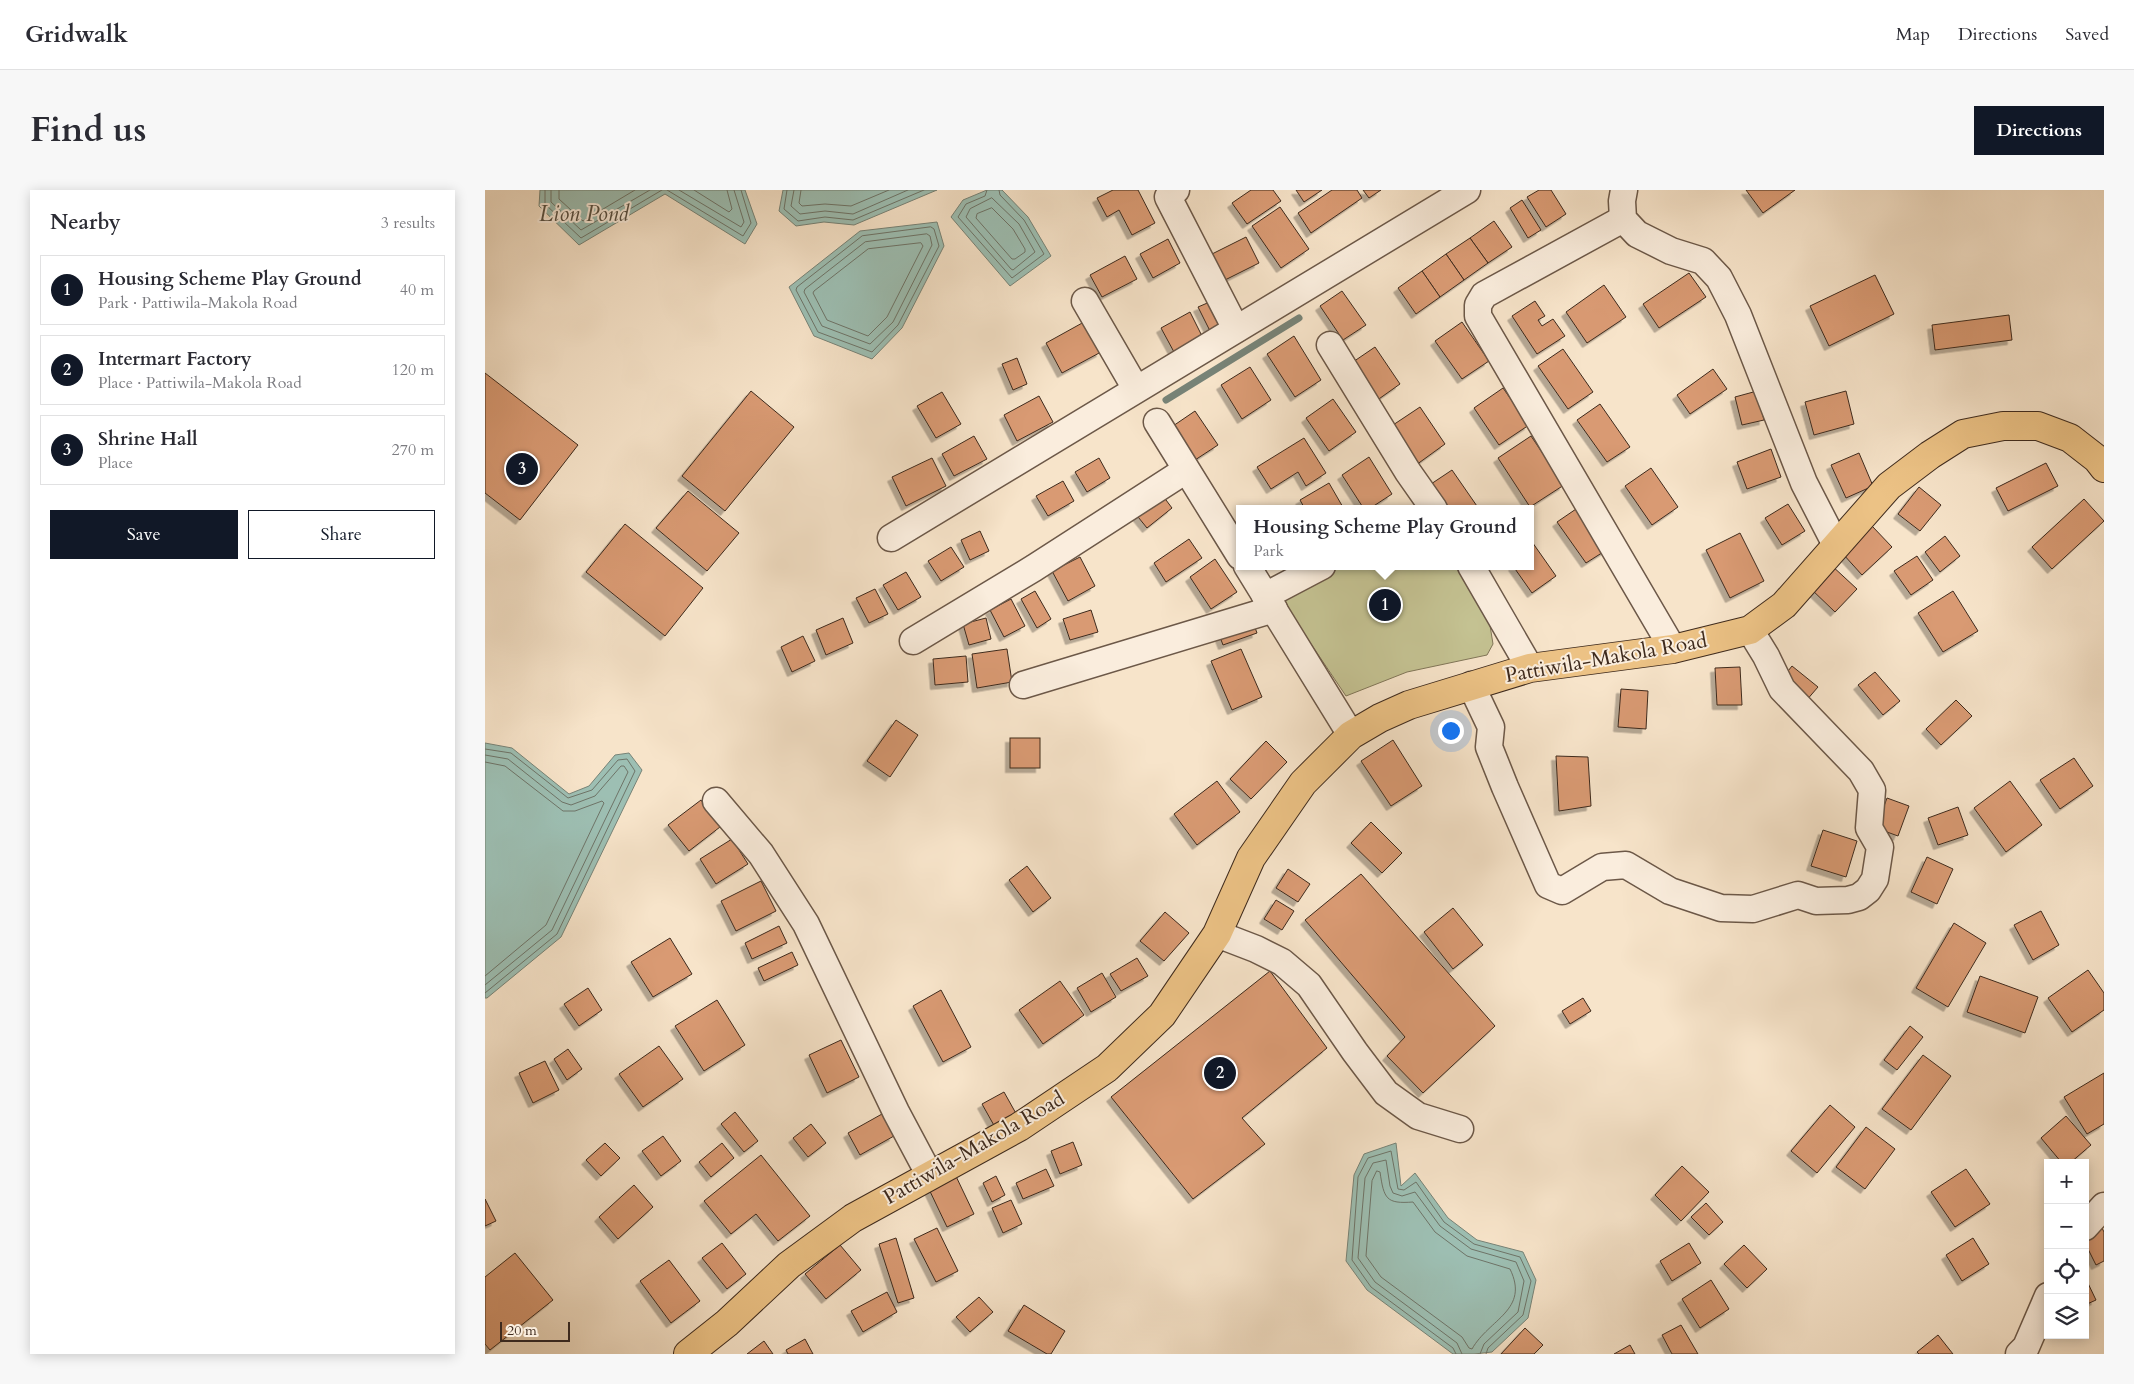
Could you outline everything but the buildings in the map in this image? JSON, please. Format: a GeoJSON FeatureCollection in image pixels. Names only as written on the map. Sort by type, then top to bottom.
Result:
{"type":"FeatureCollection","features":[{"type":"Feature","properties":{"kind":"main road","name":"Pattiwila-Makola Road"},"geometry":{"type":"LineString","coordinates":[[688,1354],[727,1323],[789,1265],[853,1218],[929,1174],[1019,1127],[1107,1068],[1162,1015],[1217,934],[1251,858],[1303,783],[1351,735],[1380,718],[1409,705],[1530,668],[1673,649],[1750,630],[1784,605],[1889,486],[1930,455],[1963,434],[2003,426],[2038,426],[2070,438],[2097,459],[2104,468]]}},
{"type":"Feature","properties":{"kind":"street"},"geometry":{"type":"LineString","coordinates":[[1176,190],[1168,197],[1236,329]]}},
{"type":"Feature","properties":{"kind":"street"},"geometry":{"type":"LineString","coordinates":[[891,538],[1236,329],[1438,198],[1467,190]]}},
{"type":"Feature","properties":{"kind":"street"},"geometry":{"type":"LineString","coordinates":[[1624,190],[1622,201],[1623,219],[1637,234],[1671,250],[1703,261],[1719,278],[1738,315],[1804,484],[1836,545]]}},
{"type":"Feature","properties":{"kind":"street"},"geometry":{"type":"LineString","coordinates":[[1623,219],[1484,295],[1478,305],[1479,316],[1673,649]]}},
{"type":"Feature","properties":{"kind":"street"},"geometry":{"type":"LineString","coordinates":[[1085,301],[1136,388]]}},
{"type":"Feature","properties":{"kind":"street"},"geometry":{"type":"LineString","coordinates":[[1329,345],[1408,472],[1424,505]]}},
{"type":"Feature","properties":{"kind":"street"},"geometry":{"type":"LineString","coordinates":[[1157,422],[1236,550]]}},
{"type":"Feature","properties":{"kind":"street"},"geometry":{"type":"LineString","coordinates":[[913,641],[1034,568],[1186,470]]}},
{"type":"Feature","properties":{"kind":"street"},"geometry":{"type":"LineString","coordinates":[[1249,570],[1351,735]]}},
{"type":"Feature","properties":{"kind":"street"},"geometry":{"type":"LineString","coordinates":[[1023,685],[1270,603],[1316,570]]}},
{"type":"Feature","properties":{"kind":"street"},"geometry":{"type":"LineString","coordinates":[[1473,570],[1530,668]]}},
{"type":"Feature","properties":{"kind":"street"},"geometry":{"type":"LineString","coordinates":[[1471,685],[1491,727],[1489,747],[1548,885],[1562,891],[1602,867],[1626,865],[1671,891],[1721,908],[1753,909],[1798,895],[1816,901],[1829,902],[1859,897],[1868,890],[1875,879],[1880,847],[1869,828],[1872,790],[1861,771],[1782,689],[1766,656],[1750,630]]}},
{"type":"Feature","properties":{"kind":"street"},"geometry":{"type":"LineString","coordinates":[[716,801],[761,854],[806,924],[896,1112],[929,1174]]}},
{"type":"Feature","properties":{"kind":"street"},"geometry":{"type":"LineString","coordinates":[[1217,934],[1256,949],[1282,962],[1309,985],[1355,1052],[1386,1092],[1418,1116],[1460,1129]]}},
{"type":"Feature","properties":{"kind":"street"},"geometry":{"type":"LineString","coordinates":[[2089,1223],[2104,1206]]}},
{"type":"Feature","properties":{"kind":"street"},"geometry":{"type":"LineString","coordinates":[[2019,1354],[2026,1346],[2044,1305]]}},
{"type":"Feature","properties":{"kind":"shaded area"},"geometry":{"type":"Polygon","coordinates":[[[1332,570],[1467,570],[1488,613],[1493,644],[1487,655],[1407,672],[1346,696],[1280,598],[1332,570]]]}},
{"type":"Feature","properties":{"kind":"water","name":"Lion Pond"},"geometry":{"type":"Polygon","coordinates":[[[540,190],[745,190],[757,224],[745,244],[665,194],[579,245],[539,206],[540,190]]]}},
{"type":"Feature","properties":{"kind":"water"},"geometry":{"type":"Polygon","coordinates":[[[783,190],[937,190],[854,225],[824,222],[796,226],[779,211],[783,190]]]}},
{"type":"Feature","properties":{"kind":"water"},"geometry":{"type":"Polygon","coordinates":[[[987,190],[1002,190],[1028,217],[1051,256],[1010,286],[951,217],[963,200],[987,190]]]}},
{"type":"Feature","properties":{"kind":"water"},"geometry":{"type":"Polygon","coordinates":[[[937,222],[944,246],[902,328],[872,359],[814,336],[789,287],[860,231],[937,222]]]}},
{"type":"Feature","properties":{"kind":"water"},"geometry":{"type":"Polygon","coordinates":[[[485,743],[512,748],[569,794],[589,786],[615,755],[629,753],[642,770],[561,937],[487,998],[485,998],[485,743]]]}},
{"type":"Feature","properties":{"kind":"water"},"geometry":{"type":"Polygon","coordinates":[[[1396,1143],[1401,1186],[1415,1173],[1448,1218],[1477,1240],[1523,1252],[1536,1280],[1528,1318],[1492,1352],[1453,1354],[1367,1290],[1346,1261],[1354,1175],[1364,1154],[1396,1143]]]}},
{"type":"Feature","properties":{"kind":"waterway"},"geometry":{"type":"LineString","coordinates":[[1166,400],[1299,318]]}},
{"type":"Feature","properties":{"kind":"place","name":"Shrine Hall"},"geometry":{"type":"Point","coordinates":[522,469]}},
{"type":"Feature","properties":{"kind":"place","name":"Housing Scheme Play Ground"},"geometry":{"type":"Point","coordinates":[1385,605]}},
{"type":"Feature","properties":{"kind":"place","name":"Intermart Factory"},"geometry":{"type":"Point","coordinates":[1220,1073]}}]}
